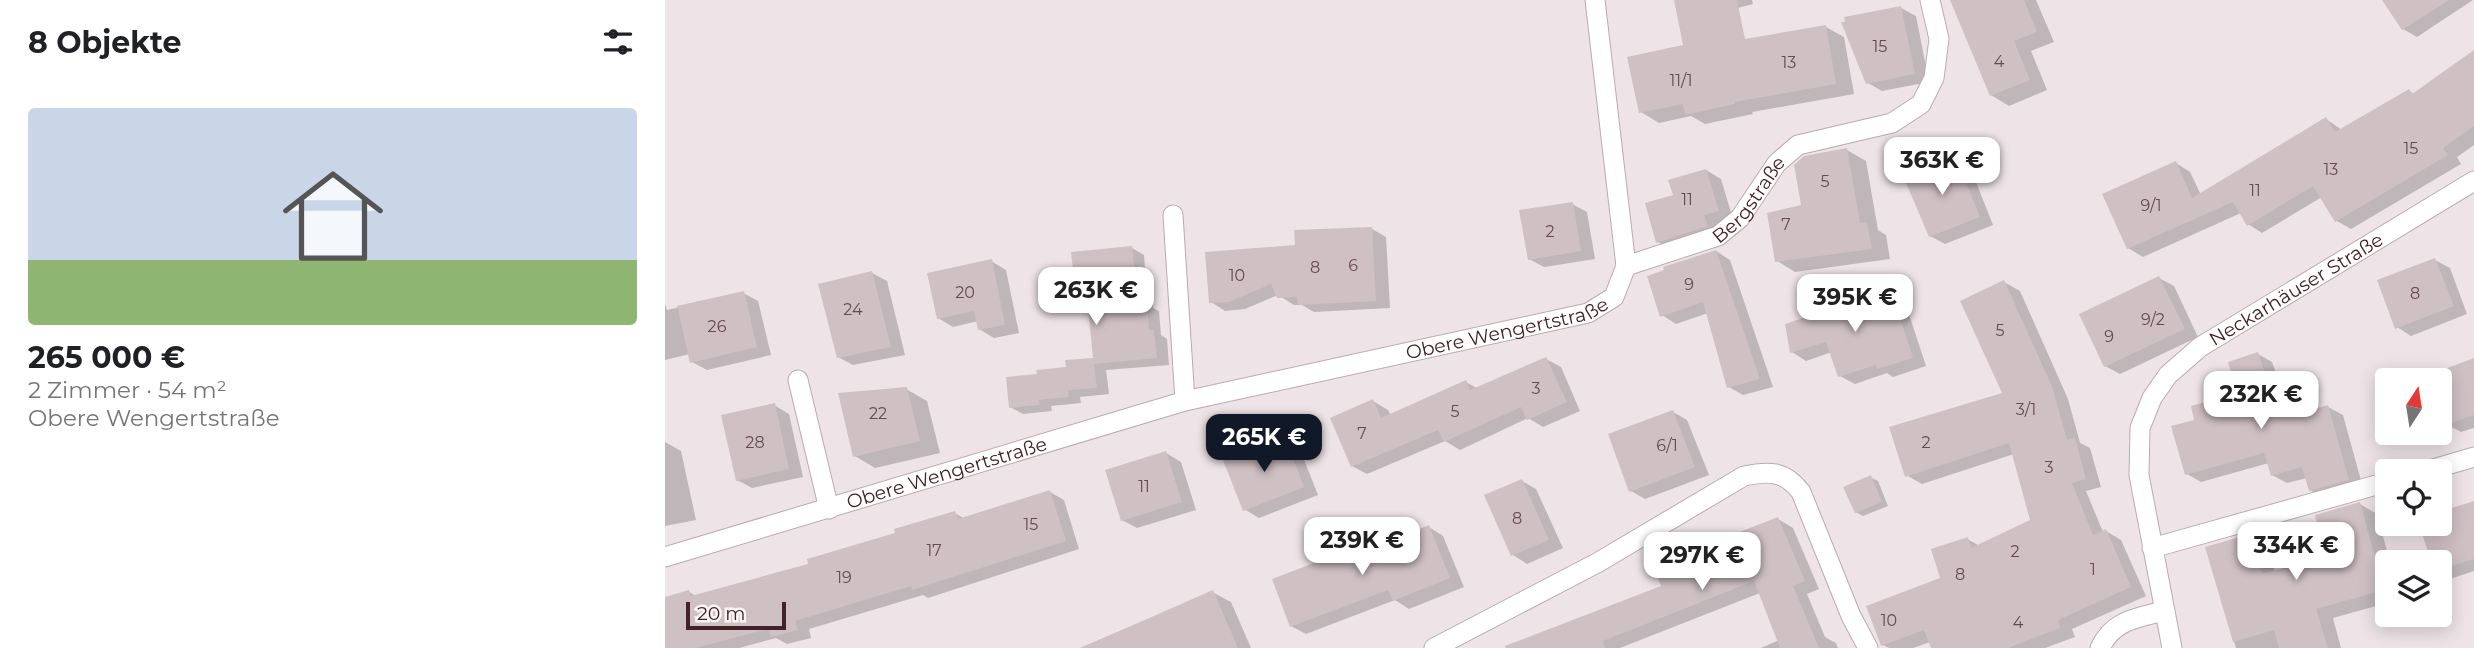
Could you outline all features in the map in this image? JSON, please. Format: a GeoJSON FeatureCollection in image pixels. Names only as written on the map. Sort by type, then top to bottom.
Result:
{"type":"FeatureCollection","features":[{"type":"Feature","properties":{"kind":"street","name":"Obere Wengertstraße"},"geometry":{"type":"LineString","coordinates":[[665,557],[1185,401],[1588,313],[1614,297],[1626,266],[1595,0]]}},
{"type":"Feature","properties":{"kind":"street","name":"Bergstraße"},"geometry":{"type":"LineString","coordinates":[[1626,266],[1719,236],[1740,218],[1777,163],[1798,145],[1892,123],[1921,104],[1934,78],[1939,39],[1930,0]]}},
{"type":"Feature","properties":{"kind":"street","name":"Neckarhäuser Straße"},"geometry":{"type":"LineString","coordinates":[[2172,648],[2139,475],[2140,428],[2152,398],[2168,375],[2200,347],[2474,181]]}},
{"type":"Feature","properties":{"kind":"street"},"geometry":{"type":"LineString","coordinates":[[1173,215],[1185,401]]}},
{"type":"Feature","properties":{"kind":"street","name":"Obere Wengertstraße"},"geometry":{"type":"LineString","coordinates":[[798,380],[829,509]]}},
{"type":"Feature","properties":{"kind":"street"},"geometry":{"type":"LineString","coordinates":[[2452,463],[2474,457]]}},
{"type":"Feature","properties":{"kind":"street"},"geometry":{"type":"LineString","coordinates":[[1434,648],[1597,563],[1744,476],[1766,471],[1792,481],[1801,492],[1851,616],[1868,648]]}},
{"type":"Feature","properties":{"kind":"street"},"geometry":{"type":"LineString","coordinates":[[2152,548],[2375,485]]}},
{"type":"Feature","properties":{"kind":"street"},"geometry":{"type":"LineString","coordinates":[[2100,648],[2109,632],[2120,625],[2164,611]]}},
{"type":"Feature","properties":{"kind":"building"},"geometry":{"type":"Polygon","coordinates":[[[1674,0],[1737,0],[1745,39],[1826,25],[1836,84],[1735,102],[1685,115],[1683,104],[1639,113],[1627,57],[1683,45],[1674,0]]]}},
{"type":"Feature","properties":{"kind":"building"},"geometry":{"type":"Polygon","coordinates":[[[1950,0],[2024,0],[2037,32],[2014,41],[2030,80],[1990,96],[1950,0]]]}},
{"type":"Feature","properties":{"kind":"building"},"geometry":{"type":"Polygon","coordinates":[[[2382,0],[2449,0],[2402,30],[2382,0]]]}},
{"type":"Feature","properties":{"kind":"building"},"geometry":{"type":"Polygon","coordinates":[[[1901,6],[1915,74],[1866,84],[1841,22],[1845,22],[1844,17],[1901,6]]]}},
{"type":"Feature","properties":{"kind":"building"},"geometry":{"type":"Polygon","coordinates":[[[2474,50],[2474,126],[2443,148],[2448,155],[2335,222],[2313,186],[2247,226],[2233,202],[2127,249],[2102,194],[2176,161],[2192,198],[2326,117],[2335,132],[2409,89],[2412,94],[2474,50]]]}},
{"type":"Feature","properties":{"kind":"building"},"geometry":{"type":"Polygon","coordinates":[[[1847,148],[1860,223],[1867,222],[1872,249],[1775,262],[1767,213],[1801,205],[1794,165],[1804,156],[1847,148]]]}},
{"type":"Feature","properties":{"kind":"building"},"geometry":{"type":"Polygon","coordinates":[[[1956,157],[1980,217],[1929,237],[1904,178],[1956,157]]]}},
{"type":"Feature","properties":{"kind":"building"},"geometry":{"type":"Polygon","coordinates":[[[1706,169],[1719,211],[1704,215],[1708,226],[1656,243],[1645,203],[1673,195],[1668,180],[1706,169]]]}},
{"type":"Feature","properties":{"kind":"building"},"geometry":{"type":"Polygon","coordinates":[[[1573,202],[1581,251],[1528,260],[1519,210],[1573,202]]]}},
{"type":"Feature","properties":{"kind":"building"},"geometry":{"type":"Polygon","coordinates":[[[1372,227],[1376,301],[1298,305],[1297,297],[1277,298],[1271,284],[1229,302],[1209,303],[1205,252],[1295,245],[1294,230],[1372,227]]]}},
{"type":"Feature","properties":{"kind":"building"},"geometry":{"type":"Polygon","coordinates":[[[1132,246],[1135,274],[1139,274],[1141,302],[1147,302],[1149,330],[1154,330],[1157,358],[1094,364],[1097,388],[1068,390],[1069,397],[1039,400],[1040,405],[1009,408],[1006,377],[1037,374],[1036,370],[1066,367],[1065,360],[1093,358],[1088,307],[1080,308],[1078,279],[1074,279],[1071,252],[1132,246]]]}},
{"type":"Feature","properties":{"kind":"building"},"geometry":{"type":"Polygon","coordinates":[[[1716,250],[1760,379],[1727,388],[1703,302],[1660,317],[1647,276],[1664,270],[1663,267],[1716,250]]]}},
{"type":"Feature","properties":{"kind":"building"},"geometry":{"type":"Polygon","coordinates":[[[2435,258],[2454,306],[2395,329],[2377,280],[2435,258]]]}},
{"type":"Feature","properties":{"kind":"building"},"geometry":{"type":"Polygon","coordinates":[[[992,259],[1005,325],[978,330],[974,311],[937,319],[927,273],[992,259]]]}},
{"type":"Feature","properties":{"kind":"building"},"geometry":{"type":"Polygon","coordinates":[[[872,271],[891,347],[837,358],[818,284],[872,271]]]}},
{"type":"Feature","properties":{"kind":"building"},"geometry":{"type":"Polygon","coordinates":[[[2159,276],[2185,329],[2104,367],[2079,314],[2159,276]]]}},
{"type":"Feature","properties":{"kind":"building"},"geometry":{"type":"Polygon","coordinates":[[[2004,280],[2053,389],[2067,440],[2075,438],[2086,479],[2072,483],[2093,535],[2106,529],[2131,587],[2058,620],[2060,628],[2008,648],[1931,648],[1924,630],[1881,646],[1866,606],[1940,578],[1931,549],[1968,537],[1971,548],[2030,520],[2009,443],[1905,477],[1889,427],[2002,393],[1960,301],[2004,280]]]}},
{"type":"Feature","properties":{"kind":"building"},"geometry":{"type":"Polygon","coordinates":[[[744,291],[757,347],[690,363],[677,306],[744,291]]]}},
{"type":"Feature","properties":{"kind":"building"},"geometry":{"type":"Polygon","coordinates":[[[1880,292],[1881,298],[1892,294],[1913,358],[1877,369],[1876,365],[1838,377],[1826,342],[1790,353],[1785,324],[1880,292]]]}},
{"type":"Feature","properties":{"kind":"building"},"geometry":{"type":"Polygon","coordinates":[[[2258,352],[2273,397],[2285,394],[2291,416],[2328,405],[2349,480],[2309,491],[2302,467],[2271,476],[2264,453],[2185,475],[2171,426],[2194,420],[2191,406],[2238,393],[2228,362],[2258,352]]]}},
{"type":"Feature","properties":{"kind":"building"},"geometry":{"type":"Polygon","coordinates":[[[1546,357],[1567,402],[1527,420],[1521,407],[1444,442],[1438,430],[1351,467],[1330,418],[1373,399],[1381,418],[1466,380],[1470,390],[1546,357]]]}},
{"type":"Feature","properties":{"kind":"building"},"geometry":{"type":"Polygon","coordinates":[[[2474,358],[2474,415],[2452,423],[2452,368],[2447,368],[2474,358]]]}},
{"type":"Feature","properties":{"kind":"building"},"geometry":{"type":"Polygon","coordinates":[[[907,387],[920,441],[853,457],[838,393],[907,387]]]}},
{"type":"Feature","properties":{"kind":"building"},"geometry":{"type":"Polygon","coordinates":[[[775,403],[789,469],[736,481],[721,415],[775,403]]]}},
{"type":"Feature","properties":{"kind":"building"},"geometry":{"type":"Polygon","coordinates":[[[1673,410],[1695,467],[1629,492],[1608,434],[1673,410]]]}},
{"type":"Feature","properties":{"kind":"building"},"geometry":{"type":"Polygon","coordinates":[[[1285,437],[1304,487],[1243,511],[1223,460],[1285,437]]]}},
{"type":"Feature","properties":{"kind":"building"},"geometry":{"type":"Polygon","coordinates":[[[1166,451],[1182,502],[1121,521],[1105,470],[1166,451]]]}},
{"type":"Feature","properties":{"kind":"building"},"geometry":{"type":"Polygon","coordinates":[[[1871,475],[1882,502],[1855,513],[1843,487],[1871,475]]]}},
{"type":"Feature","properties":{"kind":"building"},"geometry":{"type":"Polygon","coordinates":[[[1522,479],[1549,540],[1511,556],[1484,495],[1522,479]]]}},
{"type":"Feature","properties":{"kind":"building"},"geometry":{"type":"Polygon","coordinates":[[[1050,490],[1066,541],[912,590],[911,586],[795,621],[798,630],[771,637],[768,629],[695,648],[665,648],[665,597],[689,590],[691,596],[808,564],[807,559],[895,533],[894,529],[955,511],[958,519],[1050,490]]]}},
{"type":"Feature","properties":{"kind":"building"},"geometry":{"type":"Polygon","coordinates":[[[2474,501],[2474,559],[2452,566],[2452,550],[2427,550],[2423,536],[2452,536],[2452,508],[2474,501]]]}},
{"type":"Feature","properties":{"kind":"building"},"geometry":{"type":"Polygon","coordinates":[[[2360,502],[2375,557],[2375,593],[2316,609],[2328,648],[2279,648],[2274,630],[2233,642],[2205,547],[2250,534],[2262,574],[2326,556],[2315,515],[2360,502]]]}},
{"type":"Feature","properties":{"kind":"building"},"geometry":{"type":"Polygon","coordinates":[[[1778,517],[1805,581],[1793,586],[1819,648],[1780,648],[1754,581],[1603,641],[1605,648],[1505,646],[1661,586],[1653,566],[1778,517]]]}},
{"type":"Feature","properties":{"kind":"building"},"geometry":{"type":"Polygon","coordinates":[[[1429,525],[1450,578],[1393,601],[1388,590],[1290,627],[1272,579],[1335,555],[1338,562],[1429,525]]]}},
{"type":"Feature","properties":{"kind":"building"},"geometry":{"type":"Polygon","coordinates":[[[1213,590],[1238,648],[1081,648],[1213,590]]]}}]}
